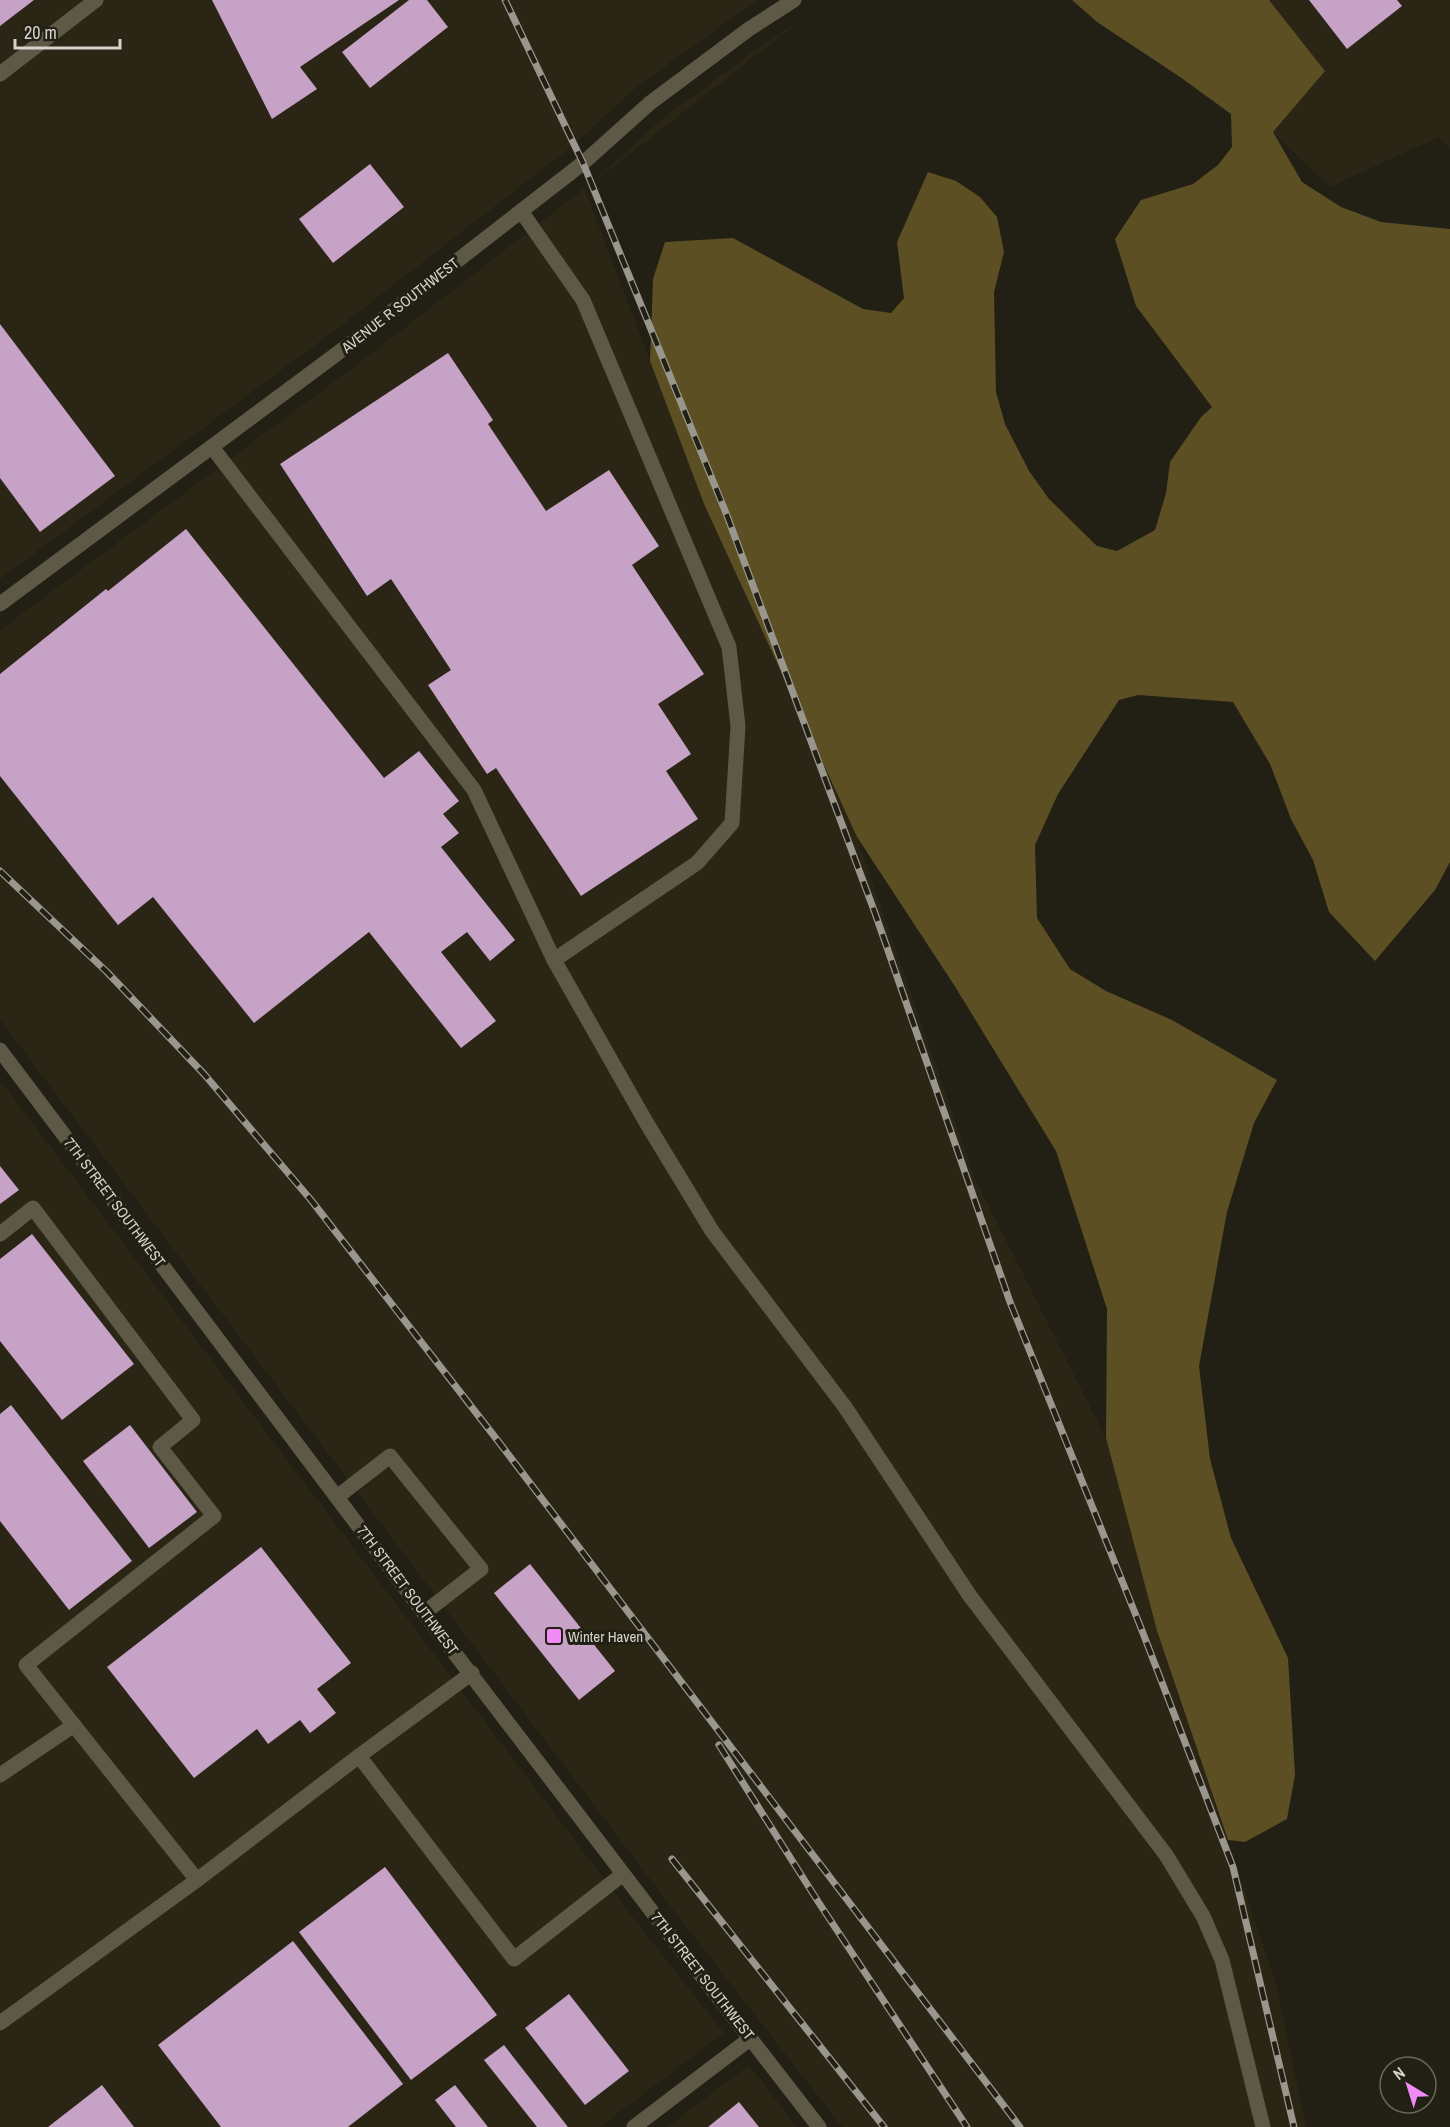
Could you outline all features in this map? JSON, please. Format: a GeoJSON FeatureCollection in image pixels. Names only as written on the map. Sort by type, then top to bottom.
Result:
{"type":"FeatureCollection","features":[{"type":"Feature","properties":{"kind":"street"},"geometry":{"type":"LineString","coordinates":[[0,74],[96,0]]}},
{"type":"Feature","properties":{"kind":"street","name":"AVENUE R SOUTHWEST"},"geometry":{"type":"LineString","coordinates":[[0,604],[350,344],[582,164],[650,103],[749,29],[795,0]]}},
{"type":"Feature","properties":{"kind":"street"},"geometry":{"type":"LineString","coordinates":[[521,211],[583,300],[597,332],[729,647],[738,726],[732,823],[697,863],[554,960]]}},
{"type":"Feature","properties":{"kind":"street"},"geometry":{"type":"LineString","coordinates":[[212,447],[474,790],[554,960],[646,1122],[712,1231],[845,1407],[970,1596],[1166,1855],[1203,1916],[1222,1960],[1263,2127]]}},
{"type":"Feature","properties":{"kind":"street","name":"7TH STREET SOUTHWEST"},"geometry":{"type":"LineString","coordinates":[[0,1050],[424,1613],[819,2127]]}},
{"type":"Feature","properties":{"kind":"street"},"geometry":{"type":"LineString","coordinates":[[0,1234],[33,1208],[194,1420],[160,1447],[214,1516],[26,1665],[197,1880]]}},
{"type":"Feature","properties":{"kind":"street"},"geometry":{"type":"LineString","coordinates":[[337,1497],[390,1456],[481,1569],[424,1613]]}},
{"type":"Feature","properties":{"kind":"street"},"geometry":{"type":"LineString","coordinates":[[0,2023],[197,1880],[471,1673]]}},
{"type":"Feature","properties":{"kind":"street"},"geometry":{"type":"LineString","coordinates":[[0,1775],[74,1725]]}},
{"type":"Feature","properties":{"kind":"street"},"geometry":{"type":"LineString","coordinates":[[359,1756],[514,1959],[623,1874]]}},
{"type":"Feature","properties":{"kind":"street"},"geometry":{"type":"LineString","coordinates":[[634,2127],[751,2038]]}},
{"type":"Feature","properties":{"kind":"shaded area"},"geometry":{"type":"Polygon","coordinates":[[[0,0],[757,0],[638,86],[570,148],[338,328],[0,579],[0,0]]]}},
{"type":"Feature","properties":{"kind":"shaded area"},"geometry":{"type":"Polygon","coordinates":[[[1072,0],[1269,0],[1325,71],[1273,132],[1302,182],[1341,207],[1381,222],[1450,229],[1450,862],[1435,890],[1375,961],[1329,912],[1313,860],[1291,819],[1270,764],[1233,702],[1138,695],[1119,700],[1058,794],[1035,845],[1037,918],[1070,969],[1106,991],[1172,1020],[1277,1080],[1254,1123],[1227,1212],[1199,1366],[1210,1459],[1231,1538],[1288,1658],[1295,1775],[1287,1819],[1245,1842],[1228,1840],[1157,1631],[1106,1438],[1107,1309],[1056,1151],[954,985],[857,837],[704,504],[650,361],[653,279],[665,242],[733,238],[863,309],[891,313],[904,298],[897,242],[928,172],[956,181],[980,197],[997,217],[1004,252],[994,292],[996,392],[1005,424],[1029,471],[1049,499],[1097,546],[1117,551],[1155,530],[1166,493],[1170,462],[1201,417],[1212,407],[1136,306],[1115,239],[1141,200],[1193,184],[1218,165],[1232,147],[1231,114],[1097,22],[1072,0]]]}},
{"type":"Feature","properties":{"kind":"shaded area"},"geometry":{"type":"Polygon","coordinates":[[[1269,0],[1450,0],[1450,148],[1439,137],[1330,187],[1273,132],[1325,71],[1269,0]]]}},
{"type":"Feature","properties":{"kind":"shaded area"},"geometry":{"type":"Polygon","coordinates":[[[804,18],[585,189],[704,504],[857,837],[976,1181],[1106,1438],[1157,1631],[1276,1983],[1306,2127],[842,2127],[677,1915],[0,1020],[0,630],[363,360],[595,180],[663,118],[761,46],[804,18]]]}},
{"type":"Feature","properties":{"kind":"shaded area"},"geometry":{"type":"Polygon","coordinates":[[[0,1080],[648,1937],[724,2033],[600,2127],[0,2127],[0,1080]]]}},
{"type":"Feature","properties":{"kind":"shaded area"},"geometry":{"type":"Polygon","coordinates":[[[749,2065],[797,2127],[667,2127],[749,2065]]]}},
{"type":"Feature","properties":{"kind":"building"},"geometry":{"type":"Polygon","coordinates":[[[0,0],[34,0],[0,26],[0,0]]]}},
{"type":"Feature","properties":{"kind":"building"},"geometry":{"type":"Polygon","coordinates":[[[212,0],[399,0],[300,67],[317,89],[272,119],[212,0]]]}},
{"type":"Feature","properties":{"kind":"building"},"geometry":{"type":"Polygon","coordinates":[[[409,0],[427,0],[448,27],[370,88],[342,52],[409,0]]]}},
{"type":"Feature","properties":{"kind":"building"},"geometry":{"type":"Polygon","coordinates":[[[1309,0],[1397,0],[1402,6],[1347,49],[1309,0]]]}},
{"type":"Feature","properties":{"kind":"building"},"geometry":{"type":"Polygon","coordinates":[[[370,164],[404,207],[333,263],[299,219],[370,164]]]}},
{"type":"Feature","properties":{"kind":"building"},"geometry":{"type":"Polygon","coordinates":[[[0,324],[115,476],[40,532],[0,478],[0,324]]]}},
{"type":"Feature","properties":{"kind":"building"},"geometry":{"type":"Polygon","coordinates":[[[448,353],[493,420],[488,424],[546,511],[609,470],[659,546],[632,565],[704,674],[658,704],[691,754],[666,771],[698,819],[581,896],[496,768],[487,774],[428,685],[451,670],[391,579],[367,596],[280,464],[448,353]]]}},
{"type":"Feature","properties":{"kind":"building"},"geometry":{"type":"Polygon","coordinates":[[[186,529],[384,778],[419,751],[459,801],[443,814],[459,833],[441,847],[515,940],[490,961],[467,932],[441,952],[496,1021],[461,1048],[369,932],[254,1023],[153,897],[118,925],[0,776],[0,674],[106,589],[108,591],[186,529]]]}},
{"type":"Feature","properties":{"kind":"building"},"geometry":{"type":"Polygon","coordinates":[[[0,1166],[19,1190],[0,1204],[0,1166]]]}},
{"type":"Feature","properties":{"kind":"building"},"geometry":{"type":"Polygon","coordinates":[[[32,1234],[134,1364],[62,1420],[0,1341],[0,1259],[32,1234]]]}},
{"type":"Feature","properties":{"kind":"building"},"geometry":{"type":"Polygon","coordinates":[[[11,1405],[132,1561],[69,1610],[0,1521],[0,1414],[11,1405]]]}},
{"type":"Feature","properties":{"kind":"building"},"geometry":{"type":"Polygon","coordinates":[[[130,1425],[197,1512],[149,1548],[83,1461],[130,1425]]]}},
{"type":"Feature","properties":{"kind":"building"},"geometry":{"type":"Polygon","coordinates":[[[261,1547],[351,1663],[317,1689],[336,1713],[310,1733],[300,1720],[268,1744],[257,1729],[194,1778],[107,1667],[261,1547]]]}},
{"type":"Feature","properties":{"kind":"building"},"geometry":{"type":"Polygon","coordinates":[[[530,1564],[615,1671],[579,1700],[494,1593],[530,1564]]]}},
{"type":"Feature","properties":{"kind":"building"},"geometry":{"type":"Polygon","coordinates":[[[385,1867],[497,2015],[411,2080],[299,1932],[385,1867]]]}},
{"type":"Feature","properties":{"kind":"building"},"geometry":{"type":"Polygon","coordinates":[[[293,1941],[403,2084],[348,2127],[221,2127],[158,2045],[293,1941]]]}},
{"type":"Feature","properties":{"kind":"building"},"geometry":{"type":"Polygon","coordinates":[[[569,1994],[629,2071],[585,2105],[525,2028],[569,1994]]]}},
{"type":"Feature","properties":{"kind":"building"},"geometry":{"type":"Polygon","coordinates":[[[504,2045],[568,2127],[537,2127],[484,2060],[504,2045]]]}},
{"type":"Feature","properties":{"kind":"building"},"geometry":{"type":"Polygon","coordinates":[[[102,2085],[134,2127],[48,2127],[102,2085]]]}},
{"type":"Feature","properties":{"kind":"building"},"geometry":{"type":"Polygon","coordinates":[[[455,2085],[488,2127],[456,2127],[435,2100],[455,2085]]]}},
{"type":"Feature","properties":{"kind":"building"},"geometry":{"type":"Polygon","coordinates":[[[739,2102],[759,2127],[708,2127],[739,2102]]]}},
{"type":"Feature","properties":{"kind":"railway"},"geometry":{"type":"LineString","coordinates":[[505,0],[583,163],[726,513],[875,913],[1010,1302],[1141,1628],[1233,1867],[1294,2127]]}},
{"type":"Feature","properties":{"kind":"railway"},"geometry":{"type":"LineString","coordinates":[[0,871],[107,972],[204,1074],[311,1200],[498,1441],[1020,2127]]}},
{"type":"Feature","properties":{"kind":"railway"},"geometry":{"type":"LineString","coordinates":[[719,1745],[819,1903],[967,2127]]}},
{"type":"Feature","properties":{"kind":"railway"},"geometry":{"type":"LineString","coordinates":[[672,1859],[884,2127]]}},
{"type":"Feature","properties":{"kind":"place","name":"Winter Haven"},"geometry":{"type":"Point","coordinates":[554,1636]}}]}
